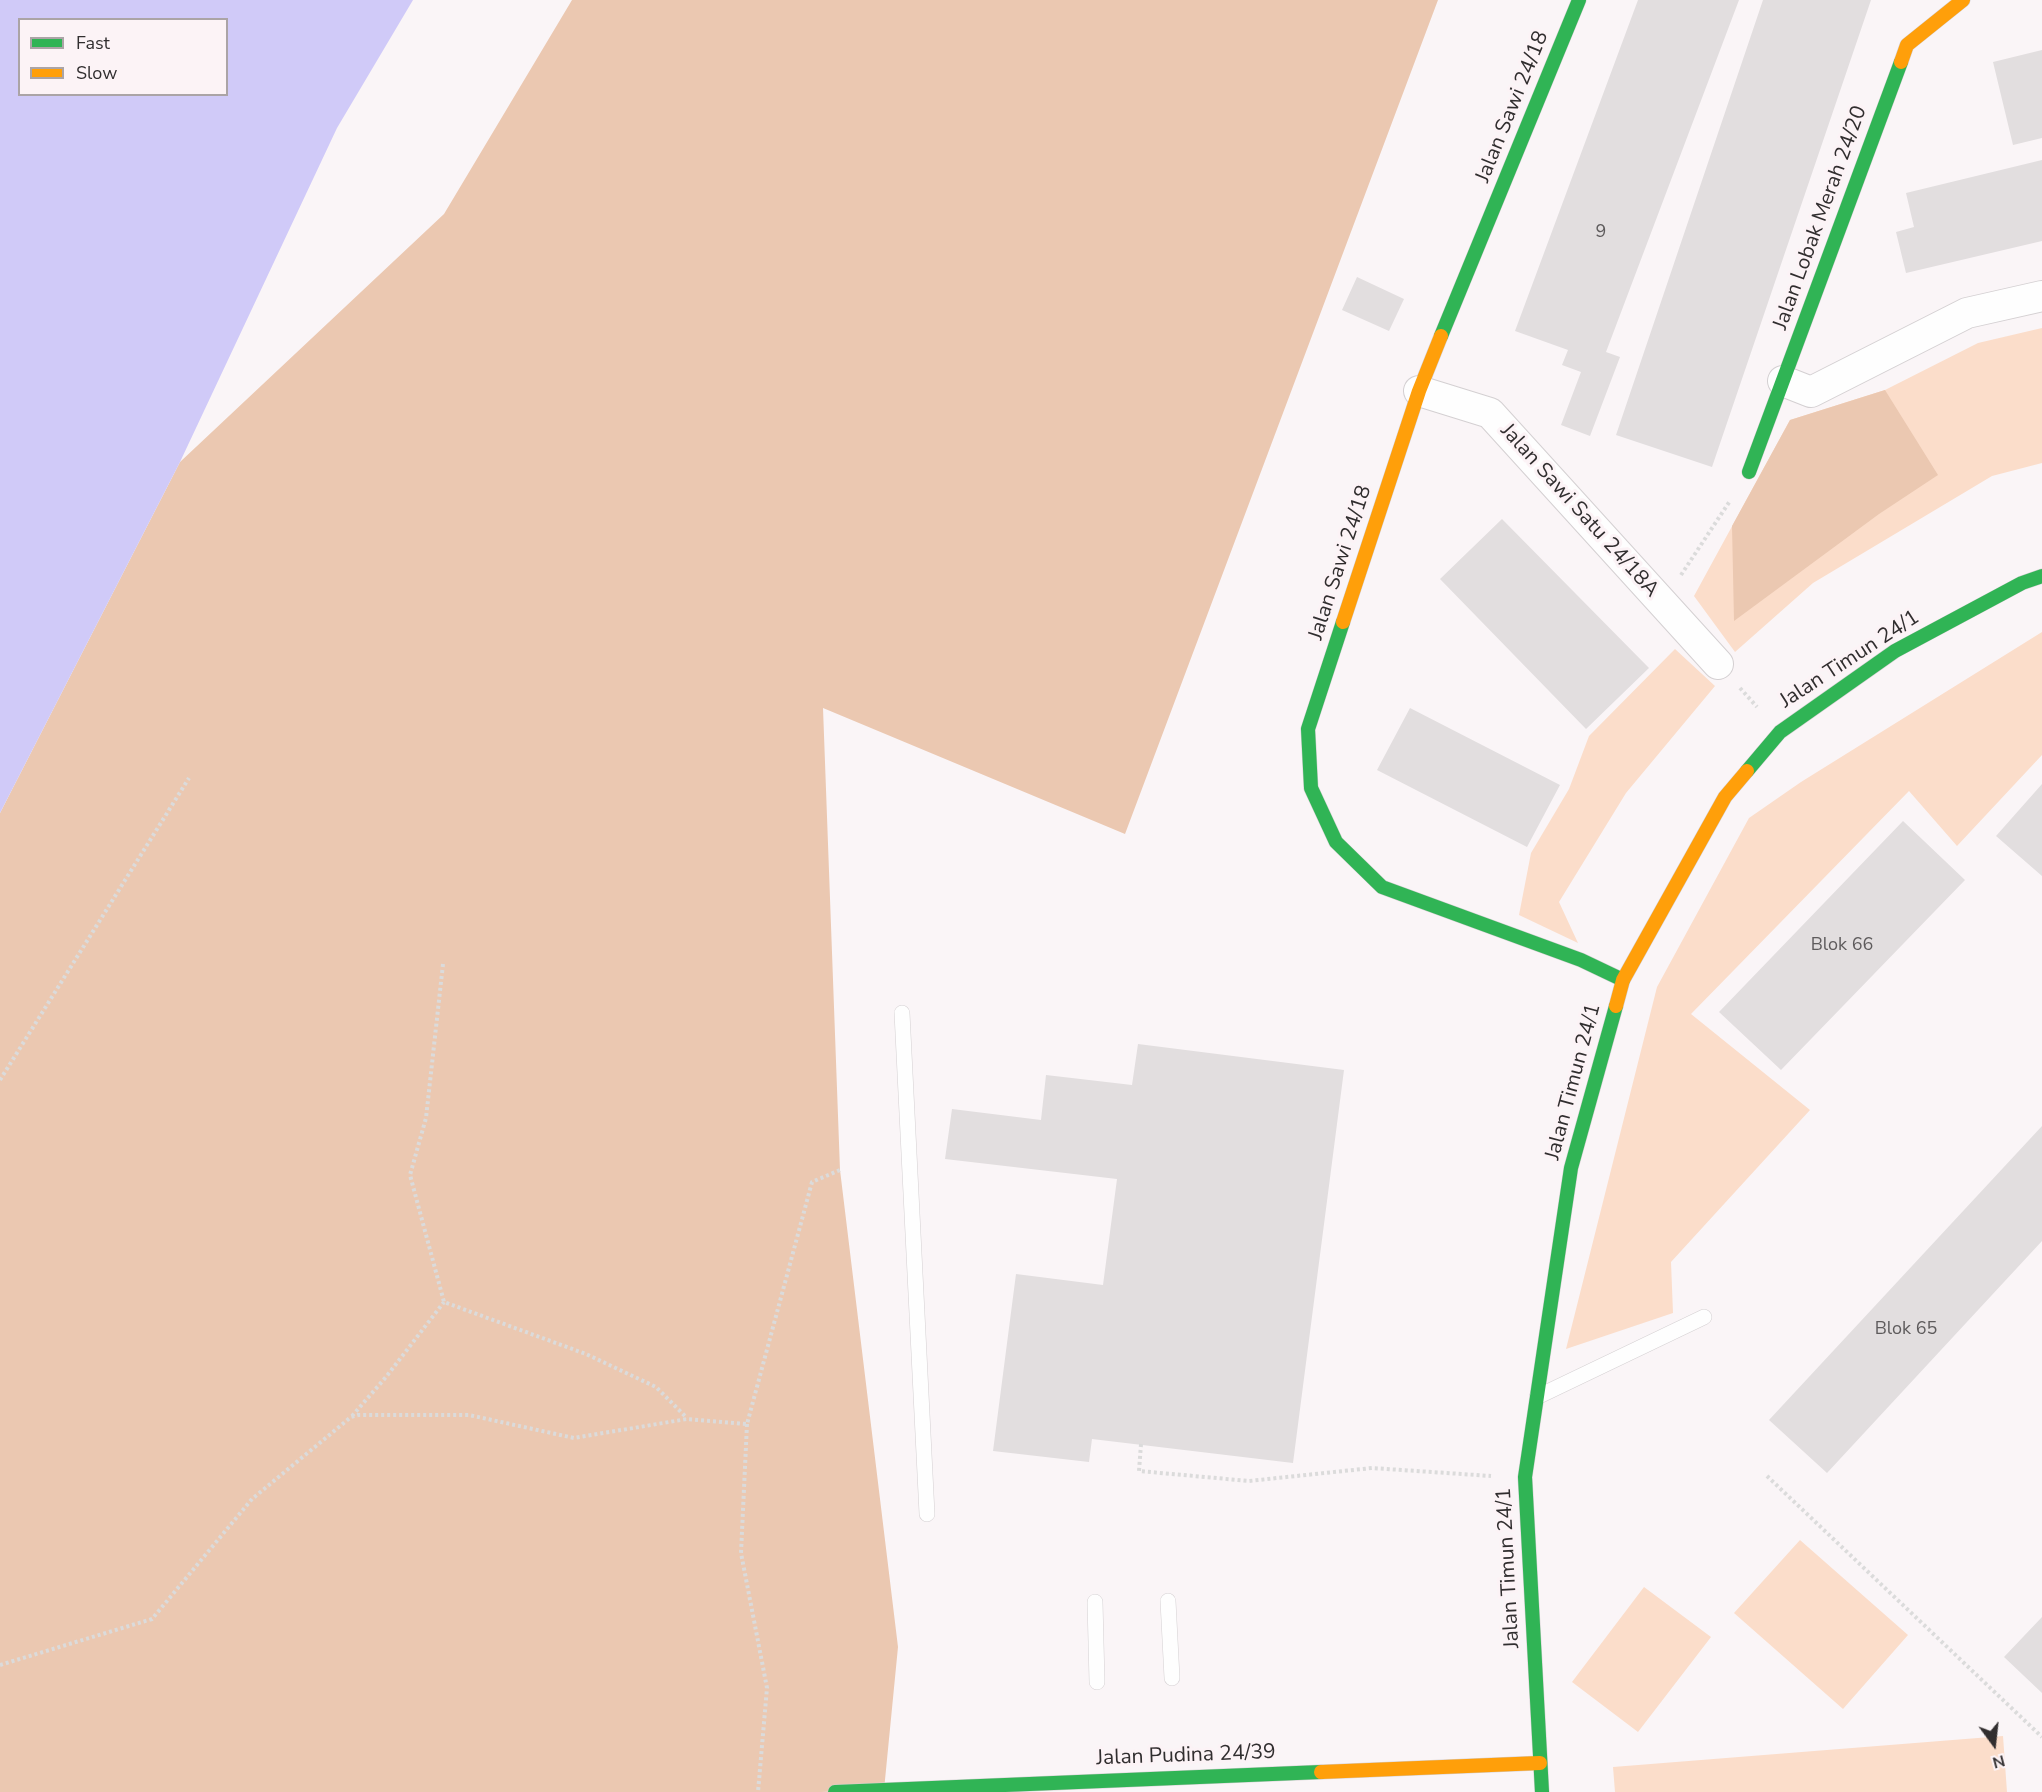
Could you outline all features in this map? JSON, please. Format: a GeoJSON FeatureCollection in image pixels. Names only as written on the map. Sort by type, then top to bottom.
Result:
{"type":"FeatureCollection","features":[{"type":"Feature","properties":{"kind":"street","name":"Jalan Sawi 24/18"},"geometry":{"type":"LineString","coordinates":[[1579,0],[1419,391],[1308,729],[1311,788],[1336,842],[1382,887],[1581,960],[1623,980]]}},
{"type":"Feature","properties":{"kind":"street","name":"Jalan Lobak Merah 24/20"},"geometry":{"type":"LineString","coordinates":[[1749,472],[1907,45],[1963,0]]}},
{"type":"Feature","properties":{"kind":"street"},"geometry":{"type":"LineString","coordinates":[[1783,381],[1811,392],[1967,313],[2042,296]]}},
{"type":"Feature","properties":{"kind":"street","name":"Jalan Sawi Satu 24/18A"},"geometry":{"type":"LineString","coordinates":[[1419,391],[1490,413],[1718,664]]}},
{"type":"Feature","properties":{"kind":"street","name":"Jalan Timun 24/1"},"geometry":{"type":"LineString","coordinates":[[1542,1792],[1525,1477],[1571,1168],[1623,980],[1725,797],[1780,732],[1895,651],[2022,583],[2042,576]]}},
{"type":"Feature","properties":{"kind":"street","name":"Jalan Pudina 24/39"},"geometry":{"type":"LineString","coordinates":[[835,1792],[1540,1762]]}},
{"type":"Feature","properties":{"kind":"lane"},"geometry":{"type":"LineString","coordinates":[[902,1013],[927,1514]]}},
{"type":"Feature","properties":{"kind":"lane"},"geometry":{"type":"LineString","coordinates":[[1536,1397],[1704,1317]]}},
{"type":"Feature","properties":{"kind":"lane"},"geometry":{"type":"LineString","coordinates":[[1168,1601],[1172,1678]]}},
{"type":"Feature","properties":{"kind":"lane"},"geometry":{"type":"LineString","coordinates":[[1095,1602],[1097,1682]]}},
{"type":"Feature","properties":{"kind":"lane"},"geometry":{"type":"LineString","coordinates":[[1250,1792],[1253,1775]]}},
{"type":"Feature","properties":{"kind":"path"},"geometry":{"type":"LineString","coordinates":[[1662,603],[1749,472]]}},
{"type":"Feature","properties":{"kind":"path"},"geometry":{"type":"LineString","coordinates":[[1718,664],[1780,732]]}},
{"type":"Feature","properties":{"kind":"path"},"geometry":{"type":"LineString","coordinates":[[0,1080],[189,777]]}},
{"type":"Feature","properties":{"kind":"path"},"geometry":{"type":"LineString","coordinates":[[443,964],[426,1118],[410,1175],[444,1302]]}},
{"type":"Feature","properties":{"kind":"path"},"geometry":{"type":"LineString","coordinates":[[758,1792],[767,1688],[741,1553],[747,1424],[812,1182],[840,1170]]}},
{"type":"Feature","properties":{"kind":"path"},"geometry":{"type":"LineString","coordinates":[[0,1665],[152,1619],[252,1499],[351,1417],[386,1377],[444,1302]]}},
{"type":"Feature","properties":{"kind":"path"},"geometry":{"type":"LineString","coordinates":[[444,1302],[586,1354],[656,1387],[687,1419]]}},
{"type":"Feature","properties":{"kind":"path"},"geometry":{"type":"LineString","coordinates":[[351,1417],[358,1415],[469,1415],[574,1438],[687,1419],[747,1424]]}},
{"type":"Feature","properties":{"kind":"path"},"geometry":{"type":"LineString","coordinates":[[1142,1444],[1139,1472],[1249,1481],[1372,1468],[1525,1477]]}},
{"type":"Feature","properties":{"kind":"path"},"geometry":{"type":"LineString","coordinates":[[1767,1476],[2042,1737]]}},
{"type":"Feature","properties":{"kind":"shaded area"},"geometry":{"type":"Polygon","coordinates":[[[0,0],[413,0],[337,128],[180,462],[0,813],[0,0]]]}},
{"type":"Feature","properties":{"kind":"shaded area"},"geometry":{"type":"Polygon","coordinates":[[[572,0],[1438,0],[1125,834],[823,708],[840,1170],[898,1647],[884,1790],[821,1792],[0,1792],[0,813],[180,462],[444,214],[572,0]]]}},
{"type":"Feature","properties":{"kind":"shaded area"},"geometry":{"type":"Polygon","coordinates":[[[2042,328],[2042,463],[1992,476],[1813,583],[1735,652],[1694,596],[1790,420],[1885,390],[1978,343],[2042,328]]]}},
{"type":"Feature","properties":{"kind":"shaded area"},"geometry":{"type":"Polygon","coordinates":[[[1885,390],[1938,475],[1879,514],[1734,621],[1732,526],[1790,420],[1885,390]]]}},
{"type":"Feature","properties":{"kind":"shaded area"},"geometry":{"type":"Polygon","coordinates":[[[2042,632],[2042,755],[1957,846],[1909,791],[1691,1014],[1810,1110],[1671,1262],[1673,1313],[1566,1349],[1657,987],[1749,818],[1801,782],[2042,632]]]}},
{"type":"Feature","properties":{"kind":"shaded area"},"geometry":{"type":"Polygon","coordinates":[[[1675,649],[1715,686],[1626,793],[1559,902],[1578,943],[1519,915],[1531,853],[1569,789],[1589,736],[1675,649]]]}},
{"type":"Feature","properties":{"kind":"shaded area"},"geometry":{"type":"Polygon","coordinates":[[[1800,1540],[1908,1635],[1843,1709],[1734,1613],[1800,1540]]]}},
{"type":"Feature","properties":{"kind":"shaded area"},"geometry":{"type":"Polygon","coordinates":[[[1644,1587],[1711,1637],[1638,1732],[1572,1682],[1644,1587]]]}},
{"type":"Feature","properties":{"kind":"shaded area"},"geometry":{"type":"Polygon","coordinates":[[[2003,1736],[2007,1792],[1615,1792],[1613,1767],[2003,1736]]]}},
{"type":"Feature","properties":{"kind":"building"},"geometry":{"type":"Polygon","coordinates":[[[1638,0],[1739,0],[1606,352],[1620,357],[1590,436],[1561,425],[1581,372],[1562,365],[1568,350],[1515,331],[1638,0]]]}},
{"type":"Feature","properties":{"kind":"building"},"geometry":{"type":"Polygon","coordinates":[[[1763,0],[1871,0],[1712,467],[1616,435],[1763,0]]]}},
{"type":"Feature","properties":{"kind":"building"},"geometry":{"type":"Polygon","coordinates":[[[2042,50],[2042,138],[2013,145],[1993,62],[2042,50]]]}},
{"type":"Feature","properties":{"kind":"building"},"geometry":{"type":"Polygon","coordinates":[[[2042,160],[2042,241],[1906,273],[1896,232],[1914,227],[1906,193],[2042,160]]]}},
{"type":"Feature","properties":{"kind":"building"},"geometry":{"type":"Polygon","coordinates":[[[1357,277],[1404,299],[1389,331],[1342,310],[1357,277]]]}},
{"type":"Feature","properties":{"kind":"building"},"geometry":{"type":"Polygon","coordinates":[[[1502,519],[1649,668],[1586,729],[1440,579],[1502,519]]]}},
{"type":"Feature","properties":{"kind":"building"},"geometry":{"type":"Polygon","coordinates":[[[1410,708],[1560,785],[1527,847],[1377,770],[1410,708]]]}},
{"type":"Feature","properties":{"kind":"building"},"geometry":{"type":"Polygon","coordinates":[[[2042,784],[2042,876],[1996,836],[2042,784]]]}},
{"type":"Feature","properties":{"kind":"building"},"geometry":{"type":"Polygon","coordinates":[[[1903,821],[1965,880],[1781,1070],[1719,1012],[1903,821]]]}},
{"type":"Feature","properties":{"kind":"building"},"geometry":{"type":"Polygon","coordinates":[[[1138,1044],[1344,1070],[1293,1463],[1092,1439],[1089,1462],[993,1451],[1016,1274],[1103,1285],[1117,1179],[945,1159],[952,1109],[1041,1120],[1046,1075],[1132,1085],[1138,1044]]]}},
{"type":"Feature","properties":{"kind":"building"},"geometry":{"type":"Polygon","coordinates":[[[2042,1126],[2042,1241],[1827,1473],[1769,1420],[2042,1126]]]}},
{"type":"Feature","properties":{"kind":"building"},"geometry":{"type":"Polygon","coordinates":[[[2042,1617],[2042,1693],[2004,1657],[2042,1617]]]}},
{"type":"Feature","properties":{"kind":"traffic: fast"},"geometry":{"type":"LineString","coordinates":[[1441,336],[1579,0]]}},
{"type":"Feature","properties":{"kind":"traffic: fast"},"geometry":{"type":"LineString","coordinates":[[1749,472],[1901,62]]}},
{"type":"Feature","properties":{"kind":"traffic: fast"},"geometry":{"type":"LineString","coordinates":[[1747,771],[1780,732],[1895,651],[2022,583],[2042,576]]}},
{"type":"Feature","properties":{"kind":"traffic: fast"},"geometry":{"type":"LineString","coordinates":[[1343,622],[1308,729],[1311,788],[1336,842],[1382,887],[1581,960],[1623,980]]}},
{"type":"Feature","properties":{"kind":"traffic: fast"},"geometry":{"type":"LineString","coordinates":[[1542,1792],[1525,1477],[1571,1168],[1616,1006]]}},
{"type":"Feature","properties":{"kind":"traffic: fast"},"geometry":{"type":"LineString","coordinates":[[835,1792],[1321,1772]]}},
{"type":"Feature","properties":{"kind":"traffic: slow"},"geometry":{"type":"LineString","coordinates":[[1901,62],[1907,45],[1963,0]]}},
{"type":"Feature","properties":{"kind":"traffic: slow"},"geometry":{"type":"LineString","coordinates":[[1343,622],[1419,391],[1441,336]]}},
{"type":"Feature","properties":{"kind":"traffic: slow"},"geometry":{"type":"LineString","coordinates":[[1616,1006],[1623,980],[1725,797],[1747,771]]}},
{"type":"Feature","properties":{"kind":"traffic: slow"},"geometry":{"type":"LineString","coordinates":[[1321,1772],[1540,1763]]}}]}
